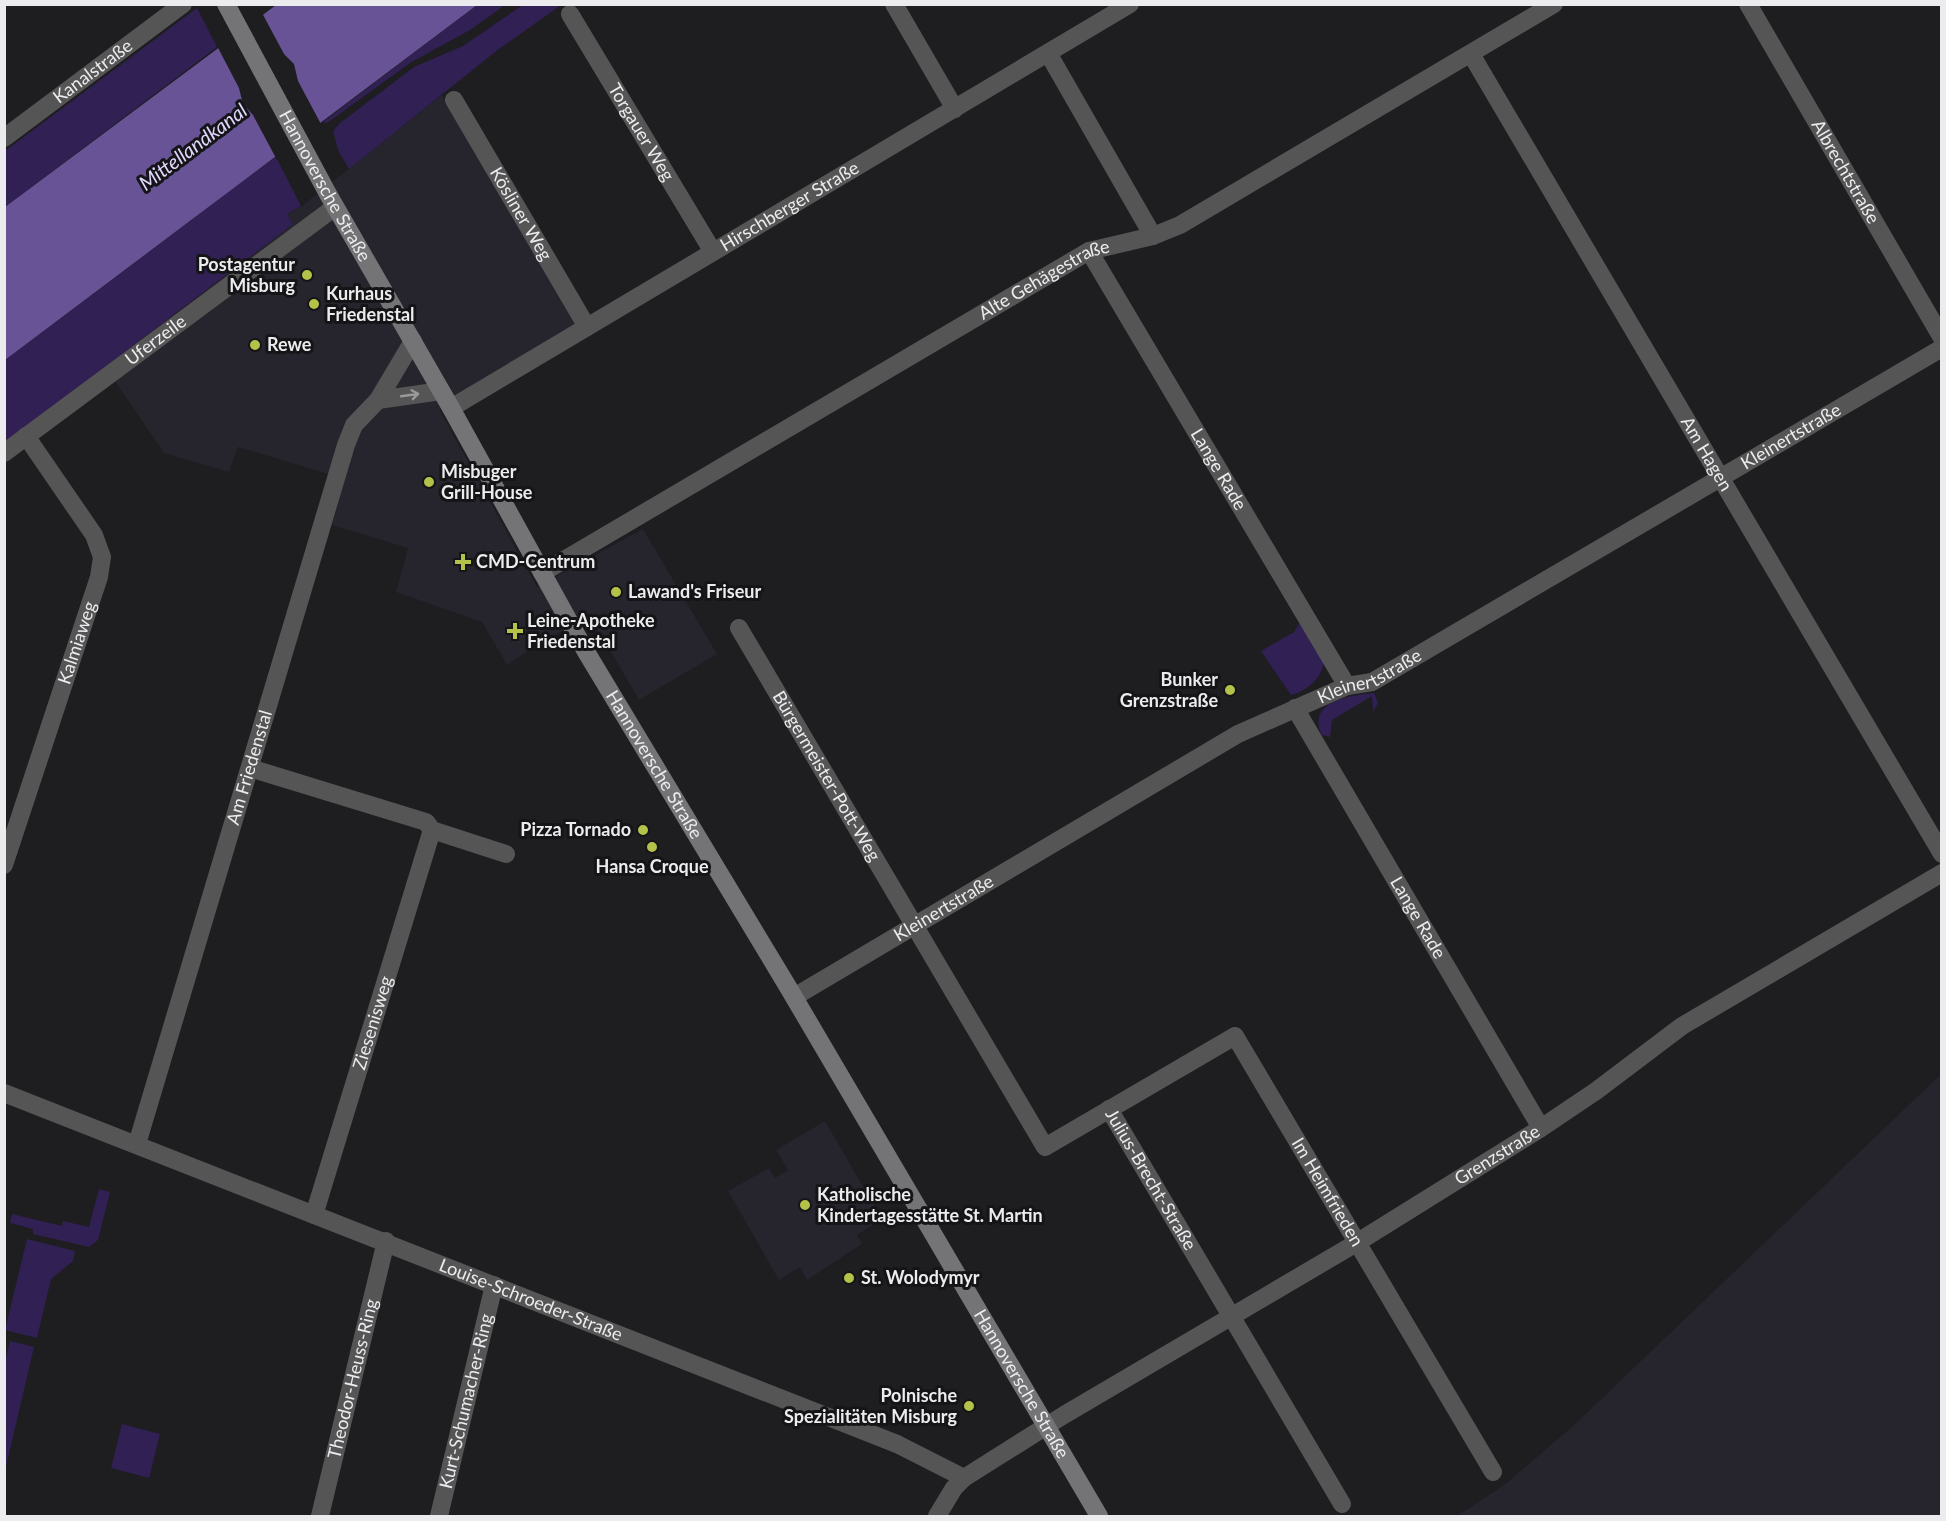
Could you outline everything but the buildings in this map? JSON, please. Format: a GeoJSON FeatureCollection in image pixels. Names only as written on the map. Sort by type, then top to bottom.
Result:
{"type":"FeatureCollection","features":[{"type":"Feature","properties":{"kind":"main road","name":"Hannoversche Straße"},"geometry":{"type":"LineString","coordinates":[[226,4],[335,207],[622,713],[794,996],[1099,1516]]}},
{"type":"Feature","properties":{"kind":"street","name":"Kanalstraße"},"geometry":{"type":"LineString","coordinates":[[4,138],[183,4]]}},
{"type":"Feature","properties":{"kind":"street"},"geometry":{"type":"LineString","coordinates":[[894,4],[955,108]]}},
{"type":"Feature","properties":{"kind":"street","name":"Hirschberger Straße"},"geometry":{"type":"LineString","coordinates":[[451,408],[1130,4]]}},
{"type":"Feature","properties":{"kind":"street","name":"Alte Gehägestraße"},"geometry":{"type":"LineString","coordinates":[[542,573],[1089,251],[1153,236],[1180,225],[1554,4]]}},
{"type":"Feature","properties":{"kind":"street","name":"Albrechtstraße"},"geometry":{"type":"LineString","coordinates":[[1748,4],[1941,338]]}},
{"type":"Feature","properties":{"kind":"street","name":"Torgauer Weg"},"geometry":{"type":"LineString","coordinates":[[570,14],[712,252]]}},
{"type":"Feature","properties":{"kind":"street"},"geometry":{"type":"LineString","coordinates":[[1048,53],[1153,236]]}},
{"type":"Feature","properties":{"kind":"street","name":"Am Hagen"},"geometry":{"type":"LineString","coordinates":[[1471,54],[1941,854]]}},
{"type":"Feature","properties":{"kind":"street","name":"Kösliner Weg"},"geometry":{"type":"LineString","coordinates":[[454,100],[587,327]]}},
{"type":"Feature","properties":{"kind":"street","name":"Uferzeile"},"geometry":{"type":"LineString","coordinates":[[4,453],[335,207]]}},
{"type":"Feature","properties":{"kind":"street","name":"Lange Rade"},"geometry":{"type":"LineString","coordinates":[[1089,251],[1347,686]]}},
{"type":"Feature","properties":{"kind":"street","name":"Am Friedenstal"},"geometry":{"type":"LineString","coordinates":[[138,1144],[346,445],[354,425],[378,400],[413,342]]}},
{"type":"Feature","properties":{"kind":"street","name":"Kleinertstraße"},"geometry":{"type":"LineString","coordinates":[[794,996],[1238,734],[1250,731],[1295,708],[1347,686],[1372,682],[1941,348]]}},
{"type":"Feature","properties":{"kind":"street"},"geometry":{"type":"LineString","coordinates":[[378,400],[441,391]]}},
{"type":"Feature","properties":{"kind":"street","name":"Kalmiaweg"},"geometry":{"type":"LineString","coordinates":[[4,865],[99,577],[102,557],[94,535],[26,436]]}},
{"type":"Feature","properties":{"kind":"street","name":"Bürgermeister-Pott-Weg"},"geometry":{"type":"LineString","coordinates":[[739,628],[915,924]]}},
{"type":"Feature","properties":{"kind":"street","name":"Lange Rade"},"geometry":{"type":"LineString","coordinates":[[1295,708],[1541,1128]]}},
{"type":"Feature","properties":{"kind":"street"},"geometry":{"type":"LineString","coordinates":[[250,768],[426,822],[432,830],[506,854]]}},
{"type":"Feature","properties":{"kind":"street","name":"Ziesenisweg"},"geometry":{"type":"LineString","coordinates":[[314,1215],[432,830]]}},
{"type":"Feature","properties":{"kind":"street","name":"Grenzstraße"},"geometry":{"type":"LineString","coordinates":[[1045,1427],[1358,1242],[1541,1128],[1596,1091],[1682,1026],[1941,873]]}},
{"type":"Feature","properties":{"kind":"street","name":"Julius-Brecht-Straße"},"geometry":{"type":"LineString","coordinates":[[915,924],[1045,1147],[1109,1109],[1342,1504]]}},
{"type":"Feature","properties":{"kind":"street","name":"Im Heimfrieden"},"geometry":{"type":"LineString","coordinates":[[1109,1109],[1235,1036],[1493,1472]]}},
{"type":"Feature","properties":{"kind":"street","name":"Louise-Schroeder-Straße"},"geometry":{"type":"LineString","coordinates":[[4,1093],[897,1444],[964,1478]]}},
{"type":"Feature","properties":{"kind":"street","name":"Theodor-Heuss-Ring"},"geometry":{"type":"LineString","coordinates":[[320,1516],[386,1242]]}},
{"type":"Feature","properties":{"kind":"street","name":"Kurt-Schumacher-Ring"},"geometry":{"type":"LineString","coordinates":[[439,1516],[494,1285]]}},
{"type":"Feature","properties":{"kind":"street"},"geometry":{"type":"LineString","coordinates":[[937,1516],[954,1488],[964,1478],[1045,1427]]}},
{"type":"Feature","properties":{"kind":"shaded area"},"geometry":{"type":"Polygon","coordinates":[[[524,4],[561,5],[495,52],[349,169],[338,150],[333,131],[340,123],[414,67],[463,46],[524,4]]]}},
{"type":"Feature","properties":{"kind":"shaded area"},"geometry":{"type":"Polygon","coordinates":[[[477,5],[505,5],[470,30],[410,63],[327,123],[323,122],[477,5]]]}},
{"type":"Feature","properties":{"kind":"shaded area"},"geometry":{"type":"Polygon","coordinates":[[[197,8],[217,47],[5,207],[5,151],[197,8]]]}},
{"type":"Feature","properties":{"kind":"shaded area"},"geometry":{"type":"Polygon","coordinates":[[[442,95],[579,324],[439,409],[537,587],[643,529],[717,654],[639,700],[590,616],[541,642],[507,665],[482,622],[396,592],[408,548],[332,525],[345,479],[238,447],[229,472],[164,453],[106,368],[292,224],[287,214],[302,206],[442,95]]]}},
{"type":"Feature","properties":{"kind":"shaded area"},"geometry":{"type":"Polygon","coordinates":[[[276,157],[301,206],[287,214],[293,224],[5,443],[5,360],[202,212],[201,210],[276,157]]]}},
{"type":"Feature","properties":{"kind":"shaded area"},"geometry":{"type":"Polygon","coordinates":[[[1300,622],[1324,663],[1320,674],[1312,684],[1291,695],[1261,651],[1294,632],[1300,622]]]}},
{"type":"Feature","properties":{"kind":"shaded area"},"geometry":{"type":"Polygon","coordinates":[[[1374,693],[1378,703],[1373,712],[1372,696],[1332,720],[1330,737],[1322,735],[1319,724],[1320,714],[1325,707],[1343,698],[1374,693]]]}},
{"type":"Feature","properties":{"kind":"shaded area"},"geometry":{"type":"Polygon","coordinates":[[[1941,1074],[1941,1516],[1457,1516],[1507,1483],[1573,1426],[1941,1074]]]}},
{"type":"Feature","properties":{"kind":"shaded area","name":"Katholische Kindertagesstätte St. Martin"},"geometry":{"type":"Polygon","coordinates":[[[825,1121],[882,1219],[857,1235],[862,1244],[807,1280],[800,1267],[779,1280],[728,1191],[769,1168],[775,1178],[788,1170],[776,1150],[825,1121]]]}},
{"type":"Feature","properties":{"kind":"shaded area"},"geometry":{"type":"Polygon","coordinates":[[[99,1189],[110,1192],[98,1240],[89,1247],[33,1234],[33,1229],[10,1223],[12,1214],[62,1226],[63,1221],[89,1227],[99,1189]]]}},
{"type":"Feature","properties":{"kind":"shaded area"},"geometry":{"type":"Polygon","coordinates":[[[27,1239],[75,1251],[73,1261],[51,1279],[37,1338],[5,1330],[27,1239]]]}},
{"type":"Feature","properties":{"kind":"shaded area"},"geometry":{"type":"Polygon","coordinates":[[[10,1341],[34,1347],[5,1471],[4,1366],[10,1341]]]}},
{"type":"Feature","properties":{"kind":"shaded area"},"geometry":{"type":"Polygon","coordinates":[[[122,1424],[160,1434],[149,1478],[111,1468],[122,1424]]]}},
{"type":"Feature","properties":{"kind":"water","name":"Mittellandkanal"},"geometry":{"type":"Polygon","coordinates":[[[276,5],[477,5],[5,360],[5,207],[276,5]]]}},
{"type":"Feature","properties":{"kind":"pier"},"geometry":{"type":"Polygon","coordinates":[[[261,11],[284,54],[294,64],[298,81],[322,126],[277,160],[253,115],[243,104],[239,88],[216,44],[261,11]]]}},
{"type":"Feature","properties":{"kind":"place","name":"Postagentur Misburg"},"geometry":{"type":"Point","coordinates":[307,275]}},
{"type":"Feature","properties":{"kind":"place","name":"Kurhaus Friedenstal"},"geometry":{"type":"Point","coordinates":[314,304]}},
{"type":"Feature","properties":{"kind":"place","name":"Rewe"},"geometry":{"type":"Point","coordinates":[255,345]}},
{"type":"Feature","properties":{"kind":"place","name":"Misbuger Grill-House"},"geometry":{"type":"Point","coordinates":[429,482]}},
{"type":"Feature","properties":{"kind":"place","name":"CMD-Centrum"},"geometry":{"type":"Point","coordinates":[463,562]}},
{"type":"Feature","properties":{"kind":"place","name":"Lawand's Friseur"},"geometry":{"type":"Point","coordinates":[616,592]}},
{"type":"Feature","properties":{"kind":"place","name":"Leine-Apotheke Friedenstal"},"geometry":{"type":"Point","coordinates":[515,631]}},
{"type":"Feature","properties":{"kind":"place","name":"Bunker Grenzstraße"},"geometry":{"type":"Point","coordinates":[1230,690]}},
{"type":"Feature","properties":{"kind":"place","name":"Pizza Tornado"},"geometry":{"type":"Point","coordinates":[643,830]}},
{"type":"Feature","properties":{"kind":"place","name":"Hansa Croque"},"geometry":{"type":"Point","coordinates":[652,847]}},
{"type":"Feature","properties":{"kind":"place","name":"Katholische Kindertagesstätte St. Martin"},"geometry":{"type":"Point","coordinates":[805,1205]}},
{"type":"Feature","properties":{"kind":"place","name":"St. Wolodymyr"},"geometry":{"type":"Point","coordinates":[849,1278]}},
{"type":"Feature","properties":{"kind":"place","name":"Polnische Spezialitäten Misburg"},"geometry":{"type":"Point","coordinates":[969,1406]}}]}
